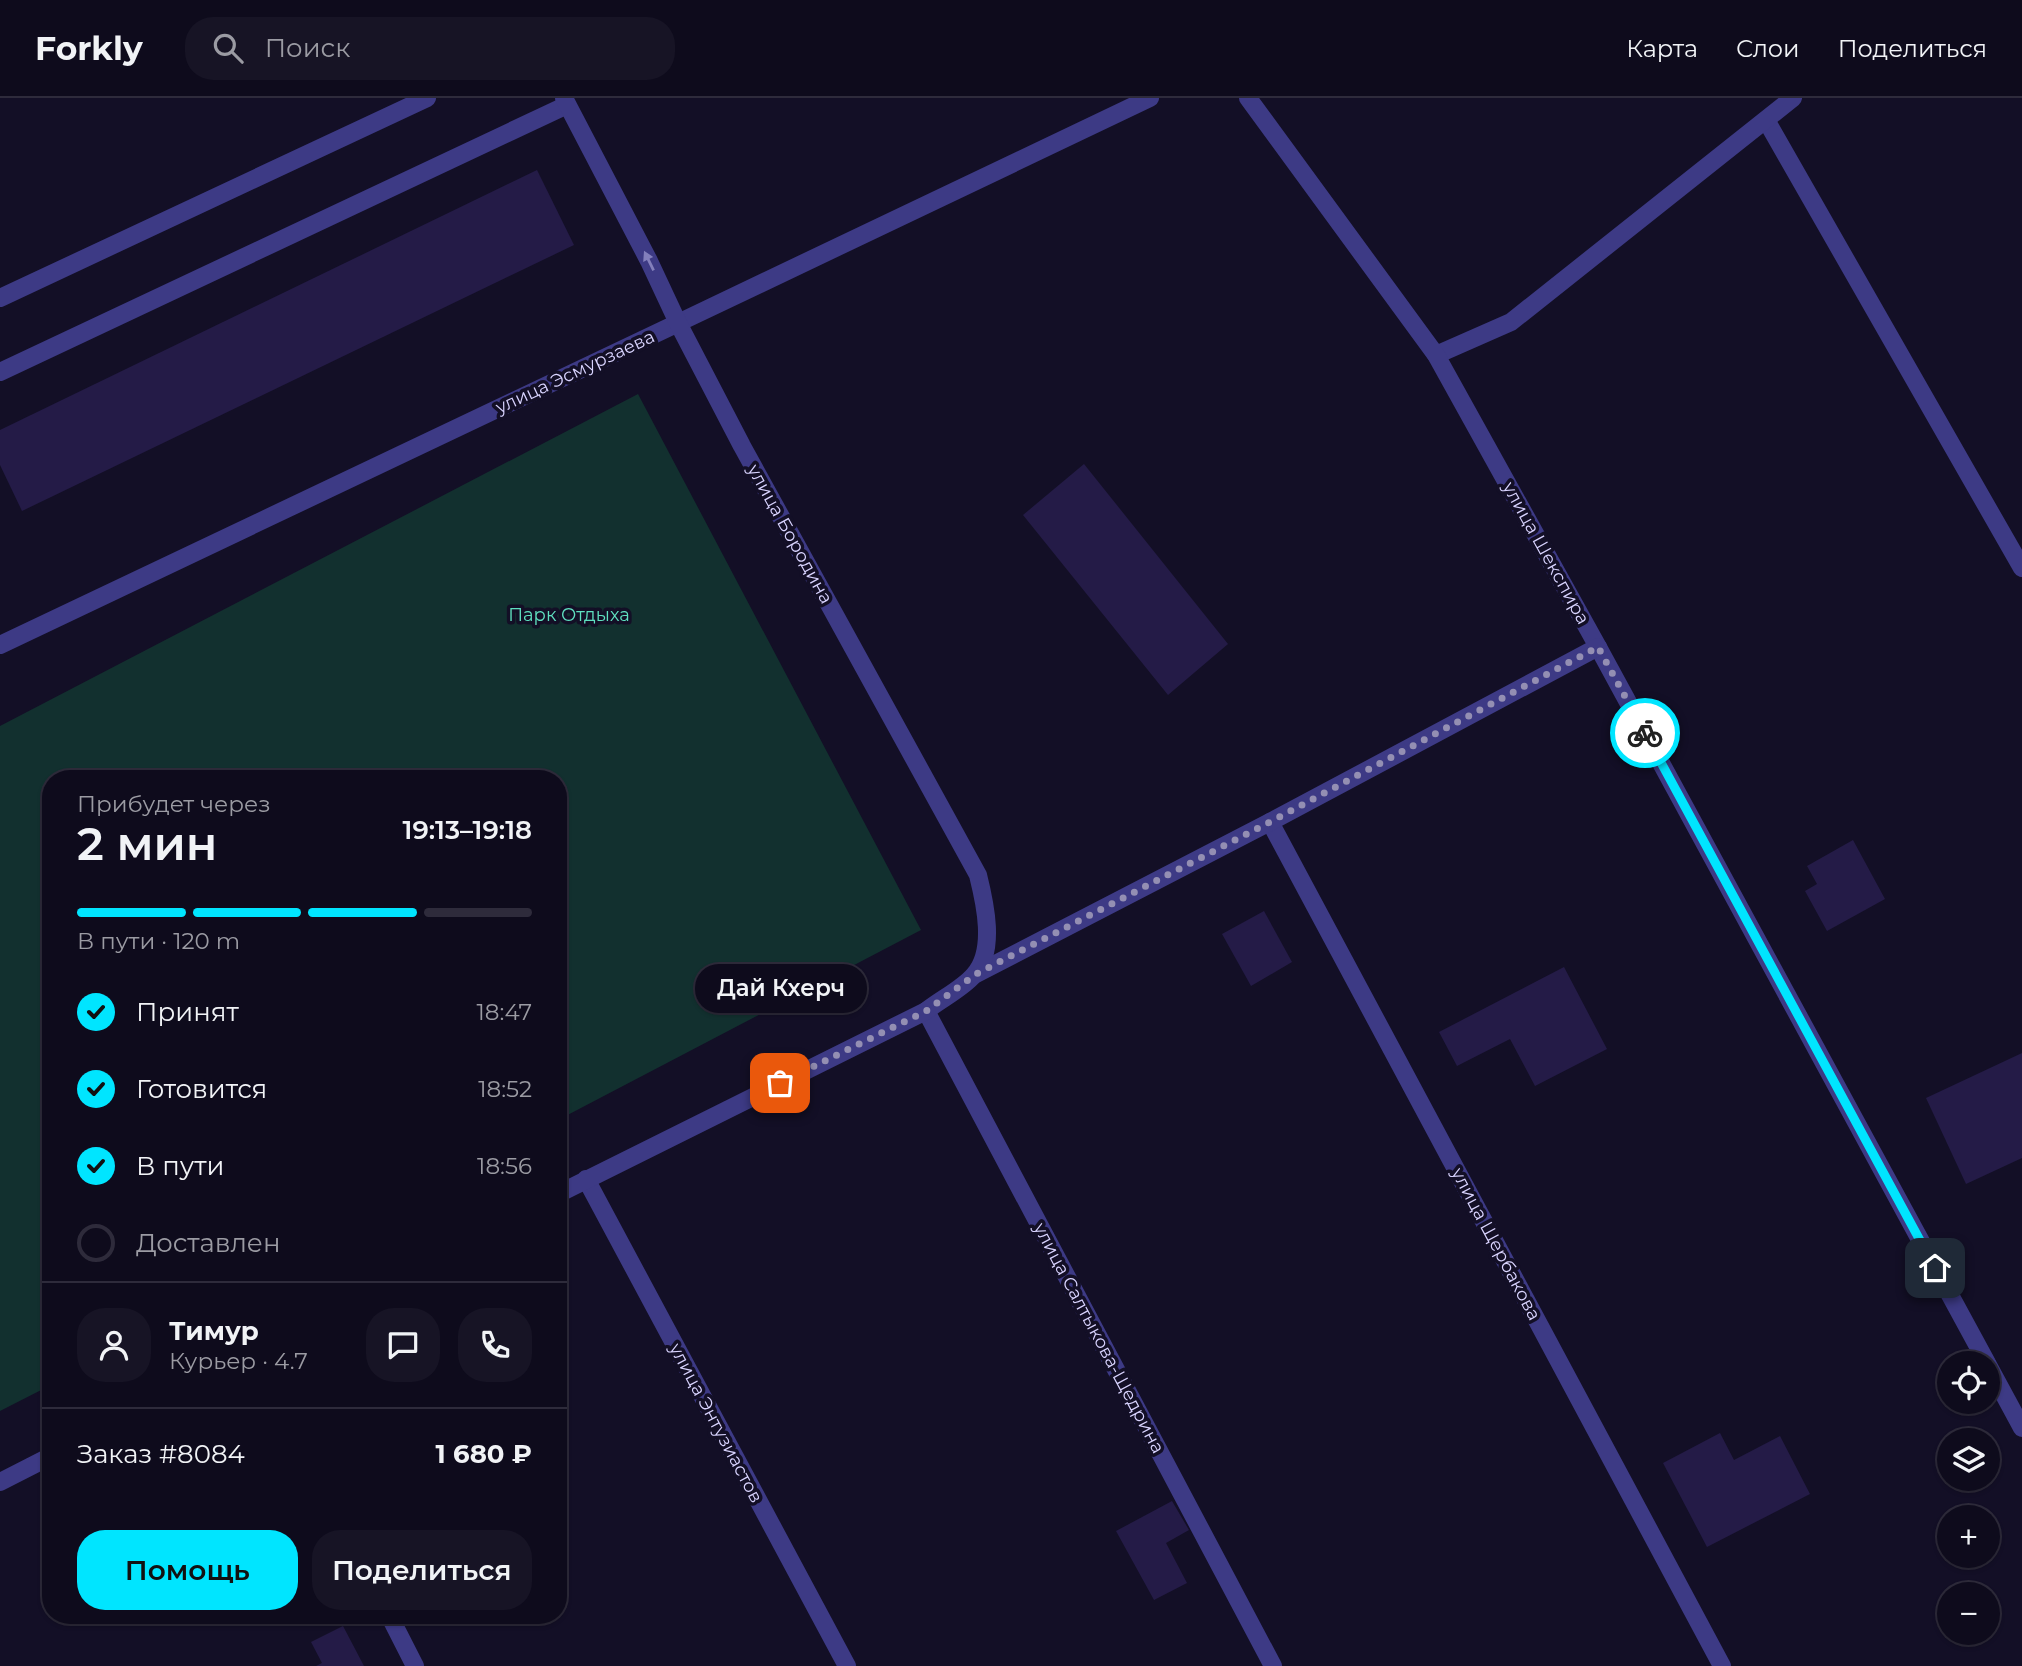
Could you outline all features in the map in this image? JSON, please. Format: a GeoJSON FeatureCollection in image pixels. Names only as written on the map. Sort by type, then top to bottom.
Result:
{"type":"FeatureCollection","features":[{"type":"Feature","properties":{"kind":"street"},"geometry":{"type":"LineString","coordinates":[[0,298],[427,98]]}},
{"type":"Feature","properties":{"kind":"street","name":"улица Эсмурзаева"},"geometry":{"type":"LineString","coordinates":[[0,645],[1150,98]]}},
{"type":"Feature","properties":{"kind":"street","name":"улица Шекспира"},"geometry":{"type":"LineString","coordinates":[[1248,98],[1436,355],[1598,647],[1980,1351]]}},
{"type":"Feature","properties":{"kind":"street"},"geometry":{"type":"LineString","coordinates":[[1436,355],[1511,322],[1793,98]]}},
{"type":"Feature","properties":{"kind":"street"},"geometry":{"type":"LineString","coordinates":[[0,372],[565,101]]}},
{"type":"Feature","properties":{"kind":"street","name":"улица Бородина"},"geometry":{"type":"LineString","coordinates":[[565,101],[649,261],[741,446],[978,875],[986,908],[987,946],[976,974]]}},
{"type":"Feature","properties":{"kind":"street"},"geometry":{"type":"LineString","coordinates":[[1766,120],[2022,568]]}},
{"type":"Feature","properties":{"kind":"street"},"geometry":{"type":"LineString","coordinates":[[567,1189],[926,1011],[976,974],[1270,822],[1598,647]]}},
{"type":"Feature","properties":{"kind":"street","name":"улица Щербакова"},"geometry":{"type":"LineString","coordinates":[[1270,822],[1721,1666]]}},
{"type":"Feature","properties":{"kind":"street","name":"улица Салтыкова-Щедрина"},"geometry":{"type":"LineString","coordinates":[[926,1011],[1273,1666]]}},
{"type":"Feature","properties":{"kind":"street","name":"улица Энтузиастов"},"geometry":{"type":"LineString","coordinates":[[586,1179],[847,1666]]}},
{"type":"Feature","properties":{"kind":"street","name":"улица Шекспира"},"geometry":{"type":"LineString","coordinates":[[2000,1388],[2022,1428]]}},
{"type":"Feature","properties":{"kind":"street"},"geometry":{"type":"LineString","coordinates":[[0,1482],[42,1461]]}},
{"type":"Feature","properties":{"kind":"street"},"geometry":{"type":"LineString","coordinates":[[394,1624],[415,1666]]}},
{"type":"Feature","properties":{"kind":"green space","name":"Парк Отдыха"},"geometry":{"type":"Polygon","coordinates":[[[638,394],[921,930],[567,1115],[567,770],[42,770],[42,1390],[0,1411],[0,726],[638,394]]]}},
{"type":"Feature","properties":{"kind":"building"},"geometry":{"type":"Polygon","coordinates":[[[537,170],[574,245],[22,511],[0,465],[0,430],[537,170]]]}},
{"type":"Feature","properties":{"kind":"building"},"geometry":{"type":"Polygon","coordinates":[[[1084,464],[1228,644],[1168,695],[1023,515],[1084,464]]]}},
{"type":"Feature","properties":{"kind":"building"},"geometry":{"type":"Polygon","coordinates":[[[1853,840],[1885,899],[1827,931],[1805,891],[1817,884],[1807,866],[1853,840]]]}},
{"type":"Feature","properties":{"kind":"building"},"geometry":{"type":"Polygon","coordinates":[[[1264,911],[1292,962],[1251,986],[1222,934],[1264,911]]]}},
{"type":"Feature","properties":{"kind":"building"},"geometry":{"type":"Polygon","coordinates":[[[1564,967],[1607,1049],[1535,1086],[1510,1039],[1457,1066],[1439,1032],[1564,967]]]}},
{"type":"Feature","properties":{"kind":"building"},"geometry":{"type":"Polygon","coordinates":[[[2022,1053],[2022,1158],[1966,1184],[1926,1098],[2022,1053]]]}},
{"type":"Feature","properties":{"kind":"building"},"geometry":{"type":"Polygon","coordinates":[[[1720,1433],[1734,1460],[1780,1436],[1810,1494],[1707,1547],[1663,1463],[1720,1433]]]}},
{"type":"Feature","properties":{"kind":"building"},"geometry":{"type":"Polygon","coordinates":[[[1172,1501],[1189,1530],[1166,1543],[1187,1583],[1154,1600],[1116,1531],[1172,1501]]]}},
{"type":"Feature","properties":{"kind":"building"},"geometry":{"type":"Polygon","coordinates":[[[343,1626],[364,1666],[316,1666],[322,1663],[311,1642],[343,1626]]]}},
{"type":"Feature","properties":{"kind":"way so far"},"geometry":{"type":"LineString","coordinates":[[780,1083],[926,1011],[976,974],[1270,822],[1598,647],[1645,733]]}},
{"type":"Feature","properties":{"kind":"place","name":"Дай Кхерч"},"geometry":{"type":"Point","coordinates":[780,1083]}},
{"type":"Feature","properties":{"kind":"route"},"geometry":{"type":"LineString","coordinates":[[1645,733],[1935,1268]]}}]}
